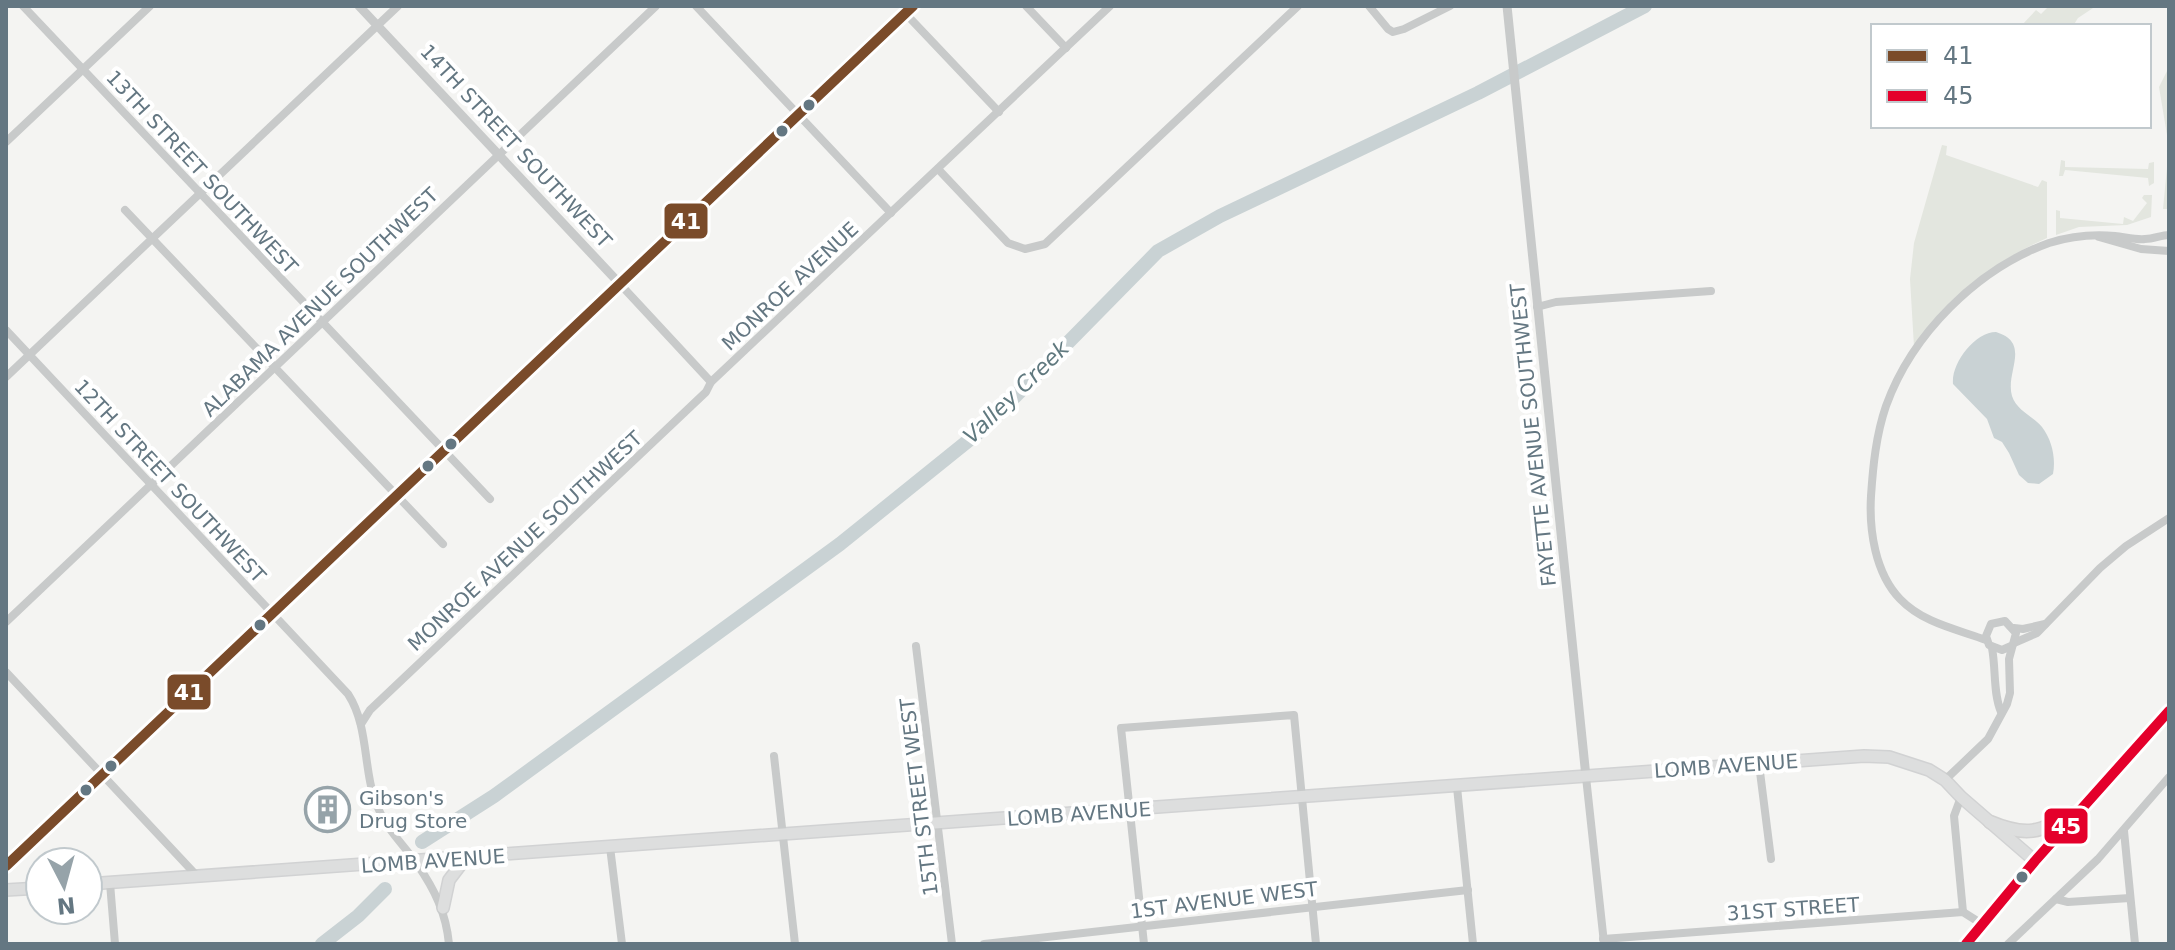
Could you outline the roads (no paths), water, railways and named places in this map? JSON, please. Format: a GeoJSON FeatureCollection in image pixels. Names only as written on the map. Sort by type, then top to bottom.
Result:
{"type":"FeatureCollection","features":[{"type":"Feature","properties":{"kind":"main road"},"geometry":{"type":"LineString","coordinates":[[1966,944],[2035,861],[2169,711]]}},
{"type":"Feature","properties":{"kind":"main road","name":"LOMB AVENUE"},"geometry":{"type":"LineString","coordinates":[[104,883],[1864,756],[1889,757],[1929,770],[1945,780],[2035,861]]}},
{"type":"Feature","properties":{"kind":"main road"},"geometry":{"type":"LineString","coordinates":[[1990,822],[2018,832],[2033,832],[2050,827],[2085,805]]}},
{"type":"Feature","properties":{"kind":"main road"},"geometry":{"type":"LineString","coordinates":[[443,908],[449,880],[465,859]]}},
{"type":"Feature","properties":{"kind":"street","name":"13TH STREET SOUTHWEST"},"geometry":{"type":"LineString","coordinates":[[23,6],[490,499]]}},
{"type":"Feature","properties":{"kind":"street"},"geometry":{"type":"LineString","coordinates":[[6,142],[150,6]]}},
{"type":"Feature","properties":{"kind":"street","name":"14TH STREET SOUTHWEST"},"geometry":{"type":"LineString","coordinates":[[359,6],[711,382]]}},
{"type":"Feature","properties":{"kind":"street"},"geometry":{"type":"LineString","coordinates":[[6,377],[398,6]]}},
{"type":"Feature","properties":{"kind":"street","name":"ALABAMA AVENUE SOUTHWEST"},"geometry":{"type":"LineString","coordinates":[[6,622],[656,6]]}},
{"type":"Feature","properties":{"kind":"street"},"geometry":{"type":"LineString","coordinates":[[696,6],[891,213],[1110,6]]}},
{"type":"Feature","properties":{"kind":"street"},"geometry":{"type":"LineString","coordinates":[[1026,6],[1066,48]]}},
{"type":"Feature","properties":{"kind":"street"},"geometry":{"type":"LineString","coordinates":[[938,169],[1008,243],[1030,249],[1045,244],[1298,6]]}},
{"type":"Feature","properties":{"kind":"street"},"geometry":{"type":"LineString","coordinates":[[1369,6],[1388,29],[1396,32],[1450,6]]}},
{"type":"Feature","properties":{"kind":"street"},"geometry":{"type":"LineString","coordinates":[[1378,6],[1379,17]]}},
{"type":"Feature","properties":{"kind":"street","name":"FAYETTE AVENUE SOUTHWEST"},"geometry":{"type":"LineString","coordinates":[[1507,6],[1586,777]]}},
{"type":"Feature","properties":{"kind":"street"},"geometry":{"type":"LineString","coordinates":[[6,866],[909,10],[999,112]]}},
{"type":"Feature","properties":{"kind":"street"},"geometry":{"type":"LineString","coordinates":[[125,210],[443,544]]}},
{"type":"Feature","properties":{"kind":"street","name":"MONROE AVENUE"},"geometry":{"type":"LineString","coordinates":[[711,382],[891,213]]}},
{"type":"Feature","properties":{"kind":"street"},"geometry":{"type":"LineString","coordinates":[[2091,234],[2141,249],[2169,251]]}},
{"type":"Feature","properties":{"kind":"street"},"geometry":{"type":"LineString","coordinates":[[2169,235],[2146,239],[2091,234],[2050,243],[2012,260],[1983,279],[1952,307],[1903,370],[1886,407],[1874,459],[1870,508],[1873,543],[1885,577],[1898,597],[1920,616],[2002,650],[2037,633],[2100,568],[2126,546],[2169,518]]}},
{"type":"Feature","properties":{"kind":"street"},"geometry":{"type":"LineString","coordinates":[[1537,307],[1556,302],[1711,291]]}},
{"type":"Feature","properties":{"kind":"street","name":"12TH STREET SOUTHWEST"},"geometry":{"type":"LineString","coordinates":[[6,330],[348,694],[361,724],[371,783],[379,809],[443,908]]}},
{"type":"Feature","properties":{"kind":"street","name":"MONROE AVENUE SOUTHWEST"},"geometry":{"type":"LineString","coordinates":[[361,724],[370,710],[706,392],[711,382]]}},
{"type":"Feature","properties":{"kind":"street"},"geometry":{"type":"LineString","coordinates":[[1952,628],[1987,628],[2002,620],[2014,628],[2023,629],[2046,624]]}},
{"type":"Feature","properties":{"kind":"street"},"geometry":{"type":"LineString","coordinates":[[1987,628],[1996,668],[1996,700],[2001,712]]}},
{"type":"Feature","properties":{"kind":"street"},"geometry":{"type":"LineString","coordinates":[[1945,780],[1988,739],[2007,704],[2014,628]]}},
{"type":"Feature","properties":{"kind":"street","name":"15TH STREET WEST"},"geometry":{"type":"LineString","coordinates":[[916,646],[952,944]]}},
{"type":"Feature","properties":{"kind":"street"},"geometry":{"type":"LineString","coordinates":[[6,672],[198,877]]}},
{"type":"Feature","properties":{"kind":"street"},"geometry":{"type":"LineString","coordinates":[[1144,944],[1121,728],[1294,715],[1316,944]]}},
{"type":"Feature","properties":{"kind":"street"},"geometry":{"type":"LineString","coordinates":[[774,756],[795,944]]}},
{"type":"Feature","properties":{"kind":"street"},"geometry":{"type":"LineString","coordinates":[[1759,764],[1771,859]]}},
{"type":"Feature","properties":{"kind":"street"},"geometry":{"type":"LineString","coordinates":[[1586,777],[1604,942]]}},
{"type":"Feature","properties":{"kind":"street"},"geometry":{"type":"LineString","coordinates":[[2008,944],[2124,831],[2169,777]]}},
{"type":"Feature","properties":{"kind":"street"},"geometry":{"type":"LineString","coordinates":[[1457,787],[1473,944]]}},
{"type":"Feature","properties":{"kind":"street"},"geometry":{"type":"LineString","coordinates":[[1961,797],[1954,816],[1963,912],[1982,924]]}},
{"type":"Feature","properties":{"kind":"street"},"geometry":{"type":"LineString","coordinates":[[2124,831],[2135,944]]}},
{"type":"Feature","properties":{"kind":"street"},"geometry":{"type":"LineString","coordinates":[[610,847],[622,944]]}},
{"type":"Feature","properties":{"kind":"street"},"geometry":{"type":"LineString","coordinates":[[110,883],[115,944]]}},
{"type":"Feature","properties":{"kind":"street","name":"1ST AVENUE WEST"},"geometry":{"type":"LineString","coordinates":[[984,944],[1468,890]]}},
{"type":"Feature","properties":{"kind":"street"},"geometry":{"type":"LineString","coordinates":[[2056,899],[2068,902],[2130,898]]}},
{"type":"Feature","properties":{"kind":"street"},"geometry":{"type":"LineString","coordinates":[[443,908],[449,944]]}},
{"type":"Feature","properties":{"kind":"street","name":"31ST STREET"},"geometry":{"type":"LineString","coordinates":[[1604,942],[1963,912]]}},
{"type":"Feature","properties":{"kind":"waterway","name":"Valley Creek"},"geometry":{"type":"LineString","coordinates":[[422,842],[494,796],[840,544],[984,428],[1158,251],[1220,216],[1478,93],[1645,6]]}},
{"type":"Feature","properties":{"kind":"waterway","name":"Valley Creek"},"geometry":{"type":"LineString","coordinates":[[322,944],[358,916],[385,889]]}},
{"type":"Feature","properties":{"kind":"place","name":"Gibson's Drug Store"},"geometry":{"type":"Point","coordinates":[328,810]}}]}
